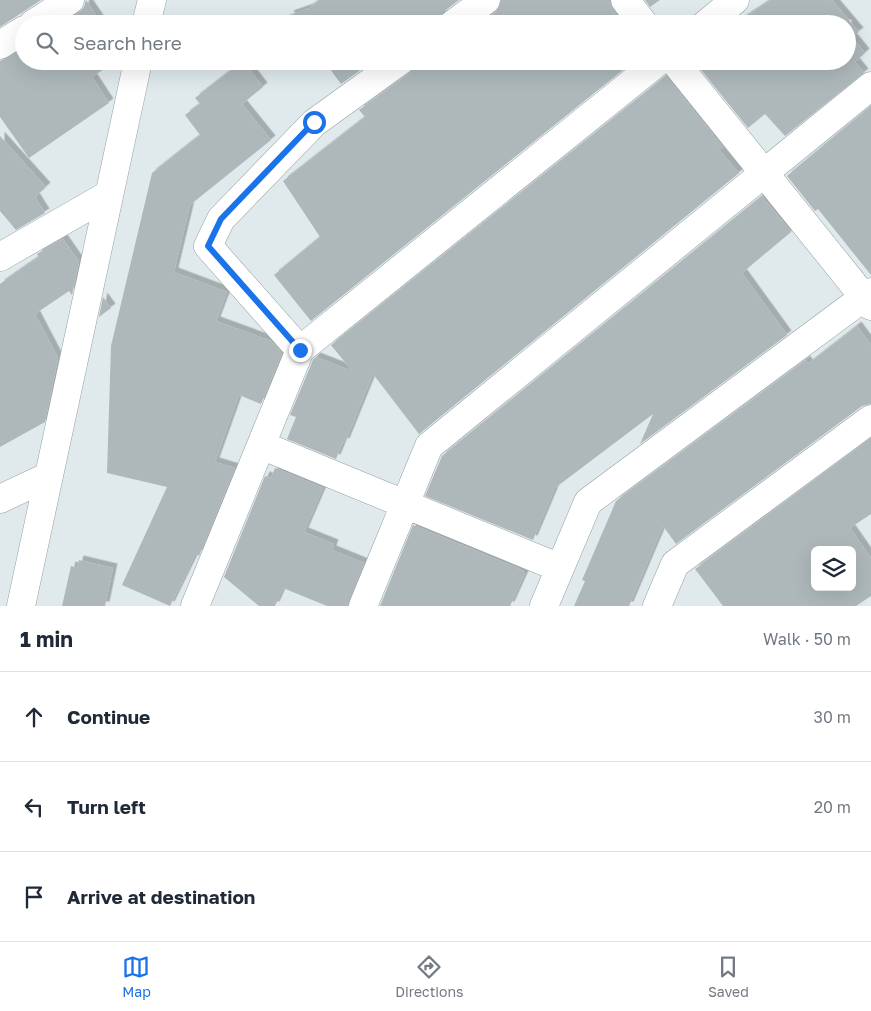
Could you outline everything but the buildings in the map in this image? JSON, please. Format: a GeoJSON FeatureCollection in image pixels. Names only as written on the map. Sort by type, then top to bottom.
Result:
{"type":"FeatureCollection","features":[{"type":"Feature","properties":{"kind":"street"},"geometry":{"type":"LineString","coordinates":[[47,15],[70,0]]}},
{"type":"Feature","properties":{"kind":"street"},"geometry":{"type":"LineString","coordinates":[[148,15],[152,0]]}},
{"type":"Feature","properties":{"kind":"street"},"geometry":{"type":"LineString","coordinates":[[465,15],[486,0]]}},
{"type":"Feature","properties":{"kind":"street"},"geometry":{"type":"LineString","coordinates":[[625,0],[637,15]]}},
{"type":"Feature","properties":{"kind":"street"},"geometry":{"type":"LineString","coordinates":[[717,15],[735,0]]}},
{"type":"Feature","properties":{"kind":"street"},"geometry":{"type":"LineString","coordinates":[[0,45],[15,36]]}},
{"type":"Feature","properties":{"kind":"street"},"geometry":{"type":"LineString","coordinates":[[21,606],[47,477],[136,70]]}},
{"type":"Feature","properties":{"kind":"street"},"geometry":{"type":"LineString","coordinates":[[300,350],[208,246],[221,219],[314,122],[387,70]]}},
{"type":"Feature","properties":{"kind":"street"},"geometry":{"type":"LineString","coordinates":[[195,606],[300,350],[648,70]]}},
{"type":"Feature","properties":{"kind":"street"},"geometry":{"type":"LineString","coordinates":[[544,606],[588,502],[869,299],[681,70]]}},
{"type":"Feature","properties":{"kind":"street"},"geometry":{"type":"LineString","coordinates":[[363,606],[429,446],[871,86]]}},
{"type":"Feature","properties":{"kind":"street"},"geometry":{"type":"LineString","coordinates":[[0,257],[108,195]]}},
{"type":"Feature","properties":{"kind":"street"},"geometry":{"type":"LineString","coordinates":[[657,606],[675,564],[871,419]]}},
{"type":"Feature","properties":{"kind":"street"},"geometry":{"type":"LineString","coordinates":[[261,445],[560,568]]}},
{"type":"Feature","properties":{"kind":"street"},"geometry":{"type":"LineString","coordinates":[[0,500],[47,477]]}},
{"type":"Feature","properties":{"kind":"route"},"geometry":{"type":"LineString","coordinates":[[300,350],[208,246],[221,219],[314,122]]}}]}
